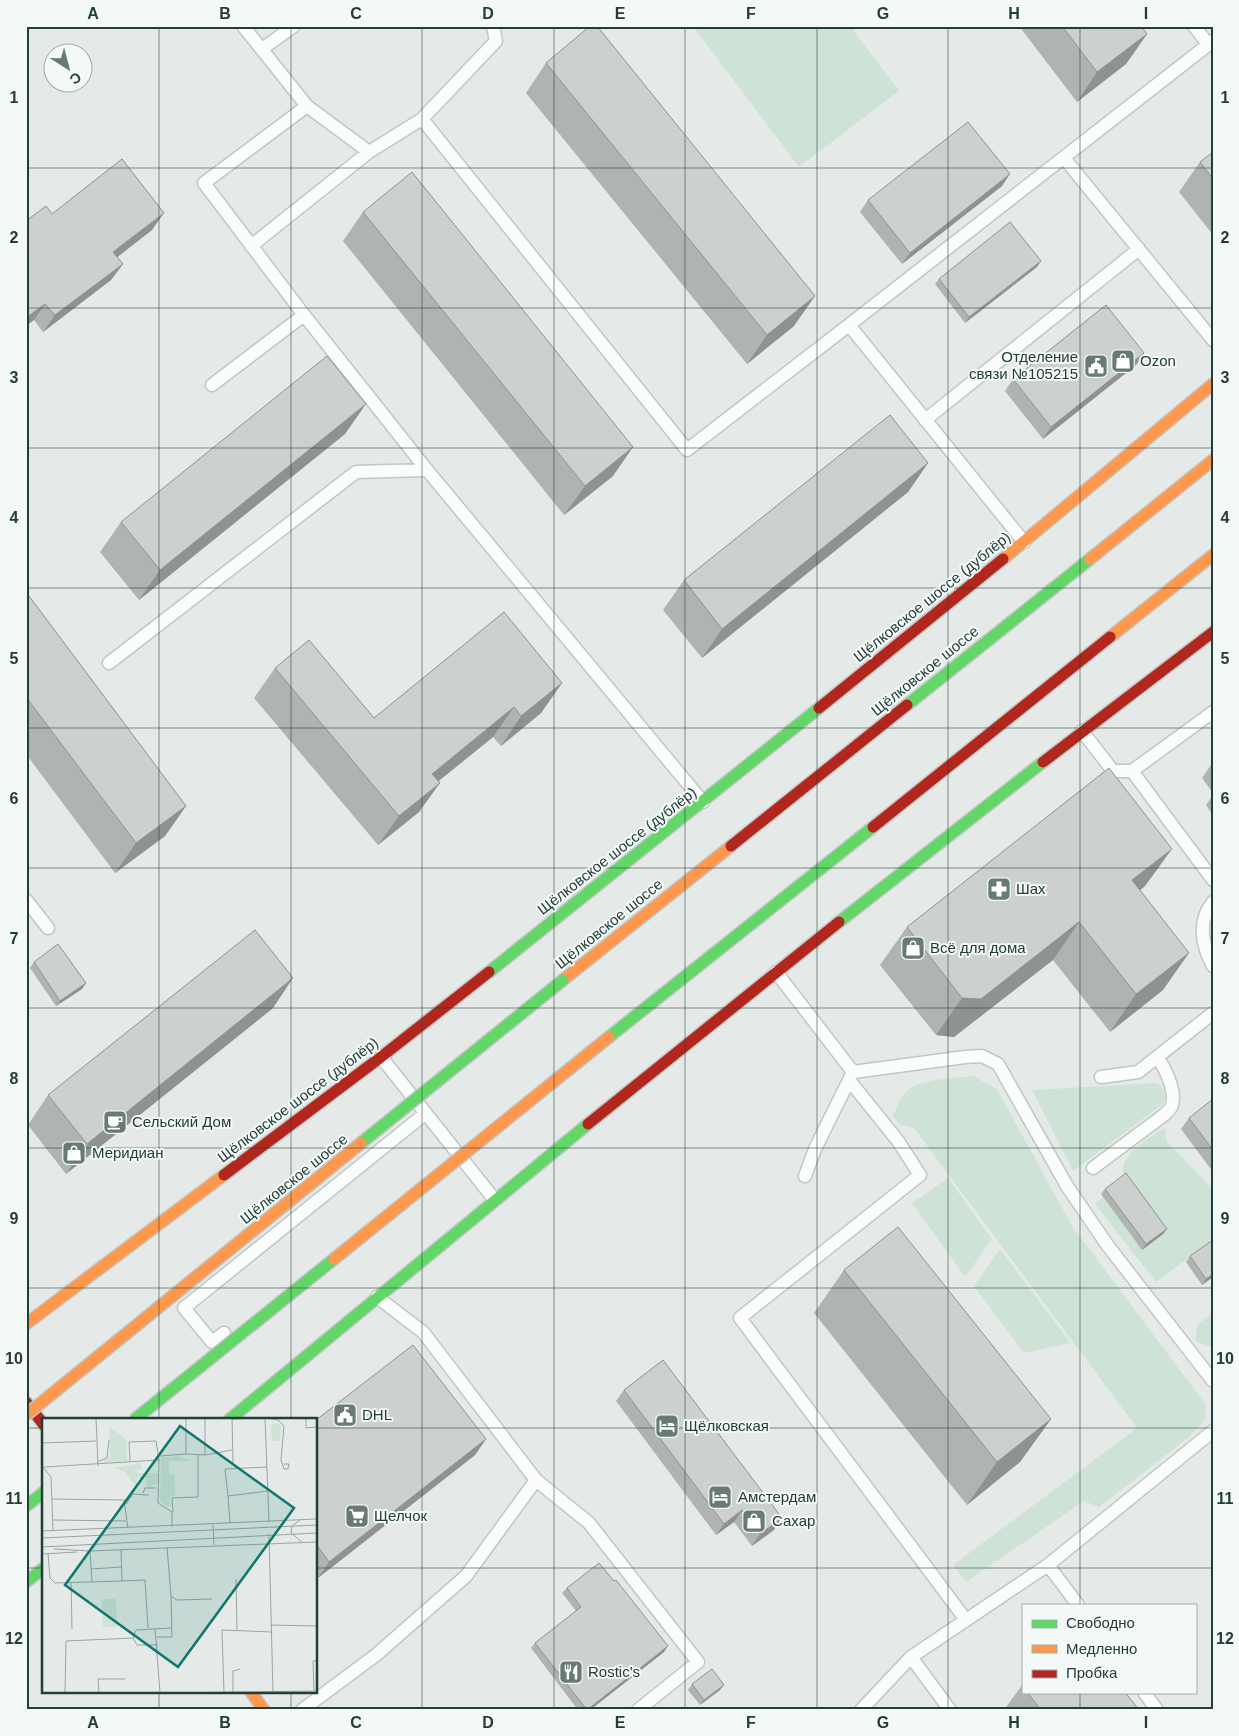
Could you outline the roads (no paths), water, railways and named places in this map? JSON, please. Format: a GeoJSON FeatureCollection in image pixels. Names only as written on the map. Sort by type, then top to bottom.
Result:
{"type":"FeatureCollection","features":[{"type":"Feature","properties":{"kind":"main road","name":"Щёлковское шоссе (дублёр)"},"geometry":{"type":"LineString","coordinates":[[26,1324],[381,1058],[703,802],[1024,542],[1213,384]]}},
{"type":"Feature","properties":{"kind":"main road","name":"Щёлковское шоссе"},"geometry":{"type":"LineString","coordinates":[[26,1415],[563,980],[1213,460]]}},
{"type":"Feature","properties":{"kind":"main road"},"geometry":{"type":"LineString","coordinates":[[136,1418],[609,1037],[1213,555]]}},
{"type":"Feature","properties":{"kind":"main road"},"geometry":{"type":"LineString","coordinates":[[231,1418],[494,1199],[776,972],[1082,731],[1213,632]]}},
{"type":"Feature","properties":{"kind":"main road"},"geometry":{"type":"LineString","coordinates":[[26,1402],[42,1422]]}},
{"type":"Feature","properties":{"kind":"main road"},"geometry":{"type":"LineString","coordinates":[[26,1506],[42,1494]]}},
{"type":"Feature","properties":{"kind":"main road"},"geometry":{"type":"LineString","coordinates":[[26,1582],[42,1570]]}},
{"type":"Feature","properties":{"kind":"main road"},"geometry":{"type":"LineString","coordinates":[[252,1694],[264,1710]]}},
{"type":"Feature","properties":{"kind":"lane"},"geometry":{"type":"LineString","coordinates":[[243,26],[307,106],[369,152]]}},
{"type":"Feature","properties":{"kind":"lane"},"geometry":{"type":"LineString","coordinates":[[262,50],[294,26]]}},
{"type":"Feature","properties":{"kind":"lane"},"geometry":{"type":"LineString","coordinates":[[251,246],[369,152],[422,119],[496,41],[493,26]]}},
{"type":"Feature","properties":{"kind":"lane"},"geometry":{"type":"LineString","coordinates":[[422,119],[687,450],[1064,158],[1210,42],[1194,26]]}},
{"type":"Feature","properties":{"kind":"lane"},"geometry":{"type":"LineString","coordinates":[[307,106],[204,183],[304,315],[427,470],[703,802]]}},
{"type":"Feature","properties":{"kind":"lane"},"geometry":{"type":"LineString","coordinates":[[1064,158],[1213,340]]}},
{"type":"Feature","properties":{"kind":"lane"},"geometry":{"type":"LineString","coordinates":[[925,420],[1138,249]]}},
{"type":"Feature","properties":{"kind":"lane"},"geometry":{"type":"LineString","coordinates":[[212,385],[304,315]]}},
{"type":"Feature","properties":{"kind":"lane"},"geometry":{"type":"LineString","coordinates":[[849,324],[1024,542]]}},
{"type":"Feature","properties":{"kind":"lane"},"geometry":{"type":"LineString","coordinates":[[109,663],[356,472],[427,470]]}},
{"type":"Feature","properties":{"kind":"lane"},"geometry":{"type":"LineString","coordinates":[[1082,731],[1113,771],[1132,771],[1213,712]]}},
{"type":"Feature","properties":{"kind":"lane"},"geometry":{"type":"LineString","coordinates":[[1132,771],[1213,880]]}},
{"type":"Feature","properties":{"kind":"lane"},"geometry":{"type":"LineString","coordinates":[[26,900],[48,928]]}},
{"type":"Feature","properties":{"kind":"lane"},"geometry":{"type":"LineString","coordinates":[[1213,902],[1204,913],[1202,931],[1213,966]]}},
{"type":"Feature","properties":{"kind":"lane"},"geometry":{"type":"LineString","coordinates":[[776,972],[898,1141],[920,1175],[740,1318],[966,1620]]}},
{"type":"Feature","properties":{"kind":"lane"},"geometry":{"type":"LineString","coordinates":[[1101,1077],[1138,1072],[1213,1013]]}},
{"type":"Feature","properties":{"kind":"lane"},"geometry":{"type":"LineString","coordinates":[[851,1076],[965,1057],[982,1056],[998,1064],[1067,1186],[1108,1246],[1213,1382]]}},
{"type":"Feature","properties":{"kind":"lane"},"geometry":{"type":"LineString","coordinates":[[381,1058],[494,1199]]}},
{"type":"Feature","properties":{"kind":"lane"},"geometry":{"type":"LineString","coordinates":[[1093,1168],[1164,1115],[1172,1106],[1173,1096],[1164,1065],[1158,1058]]}},
{"type":"Feature","properties":{"kind":"lane"},"geometry":{"type":"LineString","coordinates":[[804,1176],[815,1148],[851,1076]]}},
{"type":"Feature","properties":{"kind":"lane"},"geometry":{"type":"LineString","coordinates":[[426,1113],[184,1308],[212,1342],[453,1148]]}},
{"type":"Feature","properties":{"kind":"lane"},"geometry":{"type":"LineString","coordinates":[[377,1297],[423,1332],[536,1480],[589,1523],[698,1662],[638,1710]]}},
{"type":"Feature","properties":{"kind":"lane"},"geometry":{"type":"LineString","coordinates":[[861,1710],[911,1657],[1048,1565],[1213,1431]]}},
{"type":"Feature","properties":{"kind":"lane"},"geometry":{"type":"LineString","coordinates":[[302,1710],[376,1655],[466,1576],[536,1480]]}},
{"type":"Feature","properties":{"kind":"lane"},"geometry":{"type":"LineString","coordinates":[[1048,1565],[1077,1604]]}},
{"type":"Feature","properties":{"kind":"lane"},"geometry":{"type":"LineString","coordinates":[[911,1657],[950,1710]]}},
{"type":"Feature","properties":{"kind":"lane"},"geometry":{"type":"LineString","coordinates":[[1146,1694],[1158,1710]]}},
{"type":"Feature","properties":{"kind":"place","name":"Ozon"},"geometry":{"type":"Point","coordinates":[1123,361]}},
{"type":"Feature","properties":{"kind":"place","name":"Отделение связи №105215"},"geometry":{"type":"Point","coordinates":[1096,366]}},
{"type":"Feature","properties":{"kind":"place","name":"Шах"},"geometry":{"type":"Point","coordinates":[999,889]}},
{"type":"Feature","properties":{"kind":"place","name":"Всё для дома"},"geometry":{"type":"Point","coordinates":[913,948]}},
{"type":"Feature","properties":{"kind":"place","name":"Сельский Дом"},"geometry":{"type":"Point","coordinates":[115,1122]}},
{"type":"Feature","properties":{"kind":"place","name":"Меридиан"},"geometry":{"type":"Point","coordinates":[74,1153]}},
{"type":"Feature","properties":{"kind":"place","name":"DHL"},"geometry":{"type":"Point","coordinates":[345,1415]}},
{"type":"Feature","properties":{"kind":"place","name":"Щёлковская"},"geometry":{"type":"Point","coordinates":[667,1426]}},
{"type":"Feature","properties":{"kind":"place","name":"Амстердам"},"geometry":{"type":"Point","coordinates":[720,1497]}},
{"type":"Feature","properties":{"kind":"place","name":"Щелчок"},"geometry":{"type":"Point","coordinates":[357,1516]}},
{"type":"Feature","properties":{"kind":"place","name":"Сахар"},"geometry":{"type":"Point","coordinates":[754,1521]}},
{"type":"Feature","properties":{"kind":"place","name":"Rostic's"},"geometry":{"type":"Point","coordinates":[571,1672]}}]}
